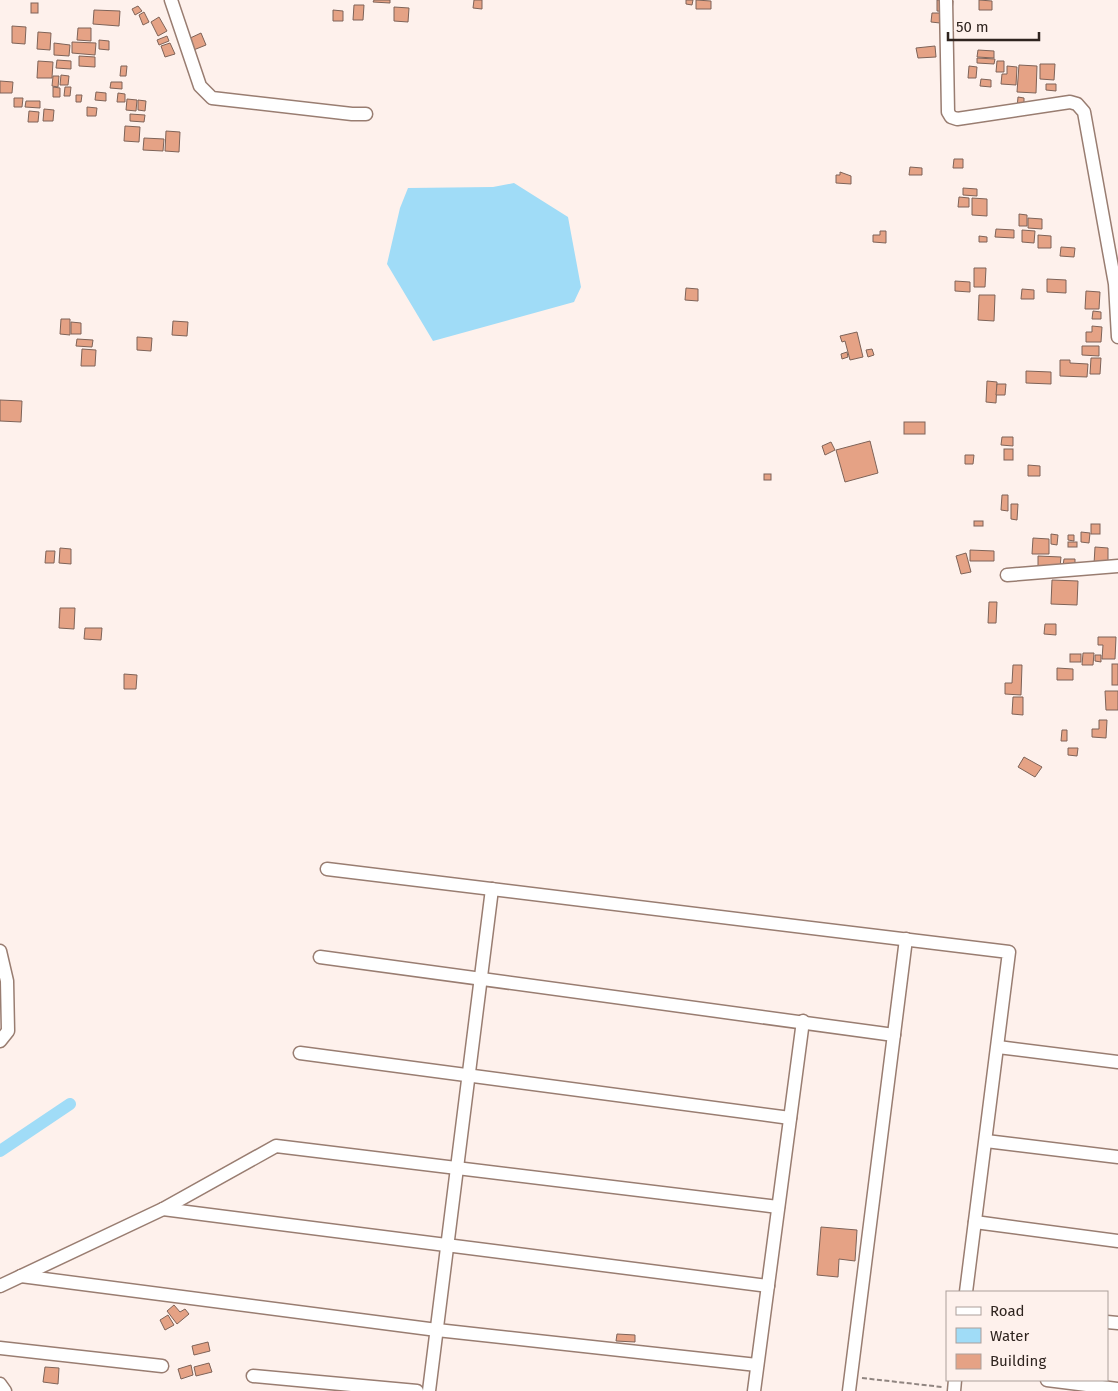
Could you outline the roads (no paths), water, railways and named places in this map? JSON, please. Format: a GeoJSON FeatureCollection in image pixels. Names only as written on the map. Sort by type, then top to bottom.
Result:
{"type":"FeatureCollection","features":[{"type":"Feature","properties":{"kind":"street"},"geometry":{"type":"LineString","coordinates":[[171,0],[200,86],[212,98],[366,114]]}},
{"type":"Feature","properties":{"kind":"street"},"geometry":{"type":"LineString","coordinates":[[946,0],[948,112],[951,117],[957,120],[1070,102],[1078,104],[1084,112],[1115,284],[1118,337]]}},
{"type":"Feature","properties":{"kind":"street"},"geometry":{"type":"LineString","coordinates":[[1007,575],[1118,566]]}},
{"type":"Feature","properties":{"kind":"street"},"geometry":{"type":"LineString","coordinates":[[326,869],[1009,952],[966,1291]]}},
{"type":"Feature","properties":{"kind":"street"},"geometry":{"type":"LineString","coordinates":[[429,1391],[492,889]]}},
{"type":"Feature","properties":{"kind":"street"},"geometry":{"type":"LineString","coordinates":[[849,1391],[906,939]]}},
{"type":"Feature","properties":{"kind":"street"},"geometry":{"type":"LineString","coordinates":[[0,951],[7,981],[8,1032],[0,1041]]}},
{"type":"Feature","properties":{"kind":"street"},"geometry":{"type":"LineString","coordinates":[[320,956],[894,1035]]}},
{"type":"Feature","properties":{"kind":"street"},"geometry":{"type":"LineString","coordinates":[[754,1391],[803,1022]]}},
{"type":"Feature","properties":{"kind":"street"},"geometry":{"type":"LineString","coordinates":[[998,1047],[1118,1062]]}},
{"type":"Feature","properties":{"kind":"street"},"geometry":{"type":"LineString","coordinates":[[300,1054],[468,1074],[790,1118]]}},
{"type":"Feature","properties":{"kind":"street"},"geometry":{"type":"LineString","coordinates":[[986,1140],[1118,1156]]}},
{"type":"Feature","properties":{"kind":"street"},"geometry":{"type":"LineString","coordinates":[[0,1286],[163,1210],[276,1146],[778,1207]]}},
{"type":"Feature","properties":{"kind":"street"},"geometry":{"type":"LineString","coordinates":[[163,1210],[768,1286]]}},
{"type":"Feature","properties":{"kind":"street"},"geometry":{"type":"LineString","coordinates":[[975,1222],[1118,1241]]}},
{"type":"Feature","properties":{"kind":"street"},"geometry":{"type":"LineString","coordinates":[[21,1276],[437,1330],[758,1365]]}},
{"type":"Feature","properties":{"kind":"street"},"geometry":{"type":"LineString","coordinates":[[0,1348],[162,1366]]}},
{"type":"Feature","properties":{"kind":"street"},"geometry":{"type":"LineString","coordinates":[[253,1376],[417,1391]]}},
{"type":"Feature","properties":{"kind":"street"},"geometry":{"type":"LineString","coordinates":[[1055,1381],[1118,1389]]}},
{"type":"Feature","properties":{"kind":"street"},"geometry":{"type":"LineString","coordinates":[[0,1384],[5,1391]]}},
{"type":"Feature","properties":{"kind":"water"},"geometry":{"type":"Polygon","coordinates":[[[514,183],[568,217],[581,287],[574,302],[433,341],[387,264],[400,208],[408,188],[493,187],[514,183]]]}},
{"type":"Feature","properties":{"kind":"waterway"},"geometry":{"type":"LineString","coordinates":[[0,1151],[70,1104]]}}]}
